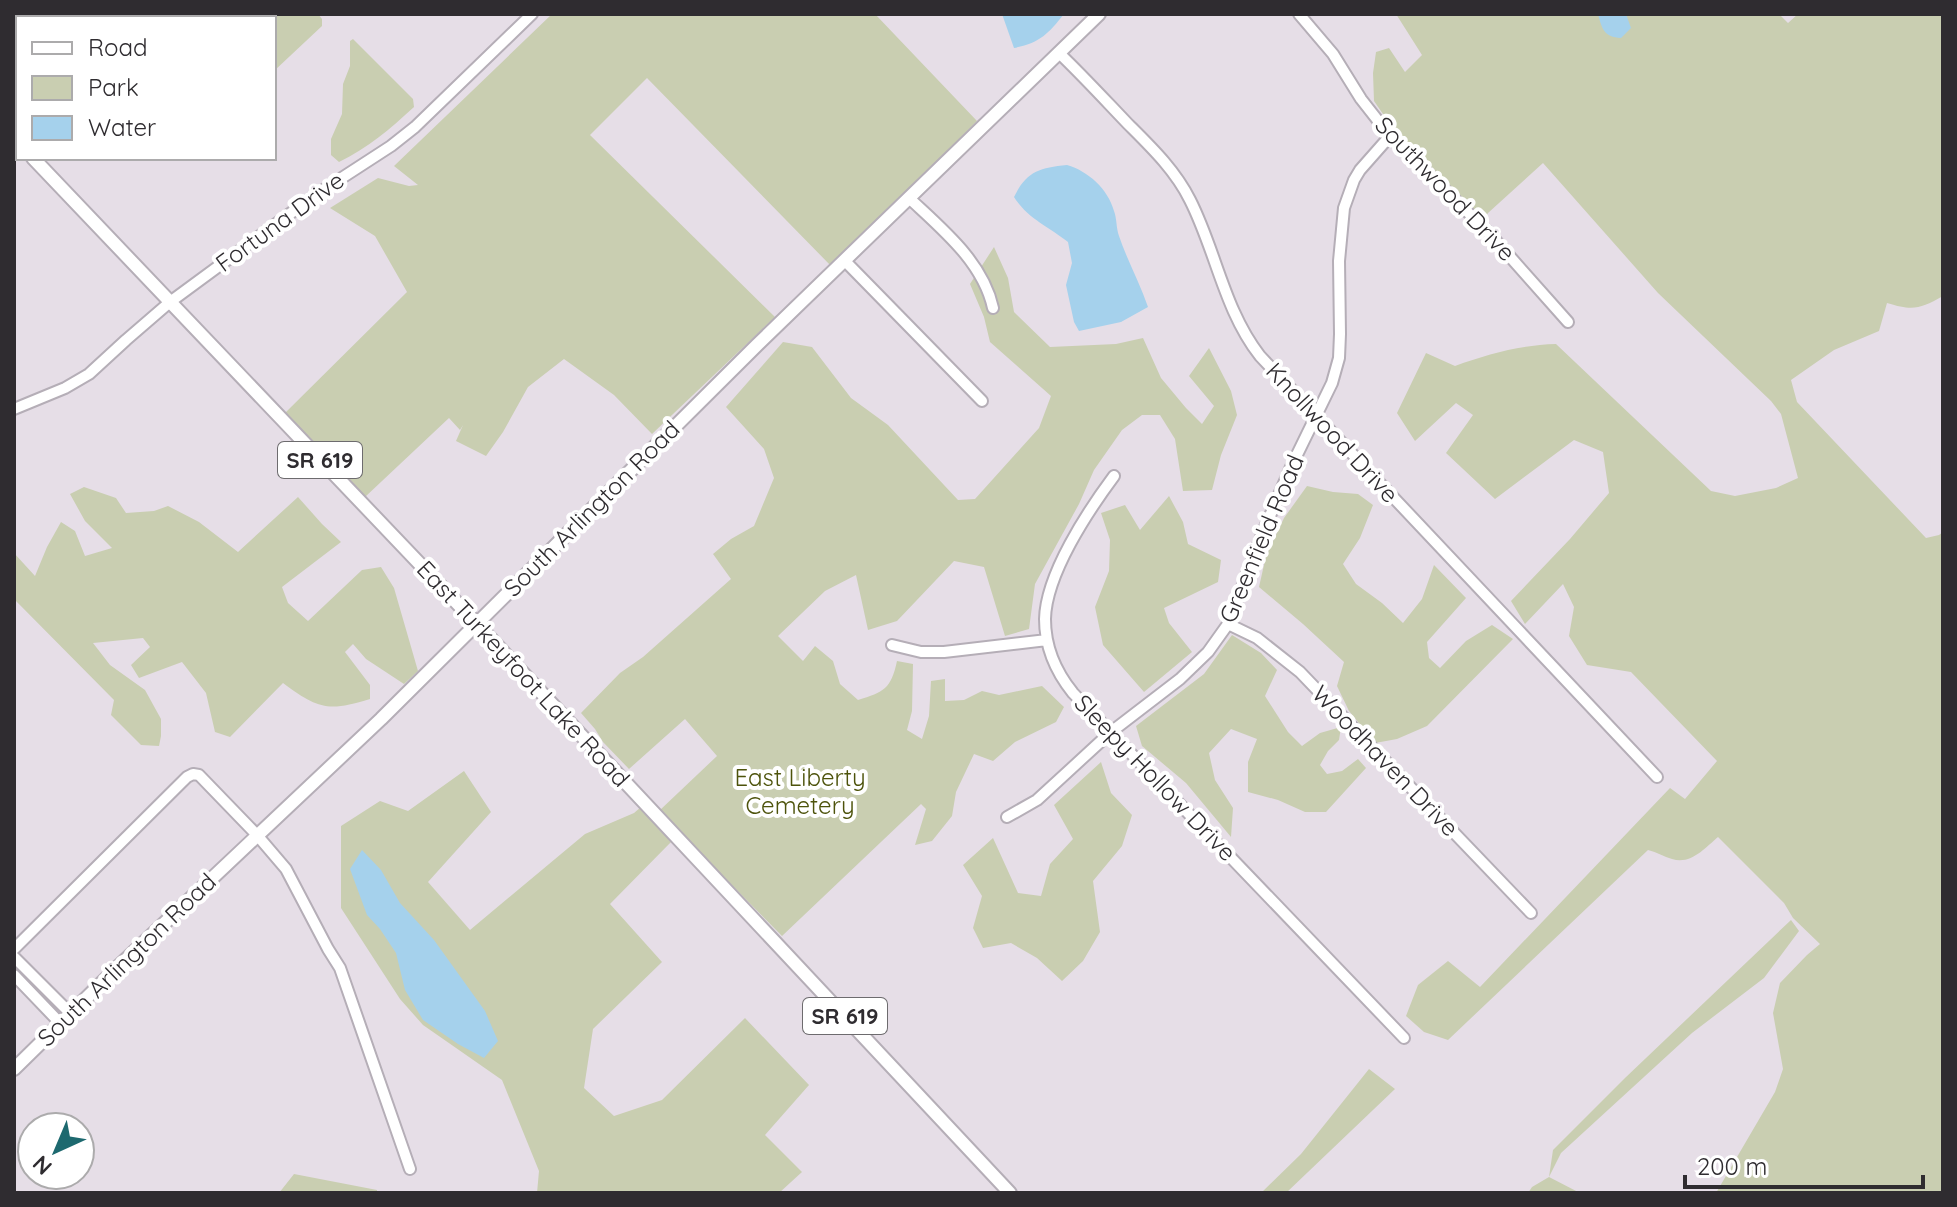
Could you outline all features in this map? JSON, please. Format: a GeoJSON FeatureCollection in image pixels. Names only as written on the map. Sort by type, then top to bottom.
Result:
{"type":"FeatureCollection","features":[{"type":"Feature","properties":{"kind":"main road","name":"South Arlington Road"},"geometry":{"type":"LineString","coordinates":[[14,1069],[381,719],[757,345],[1099,14]]}},
{"type":"Feature","properties":{"kind":"main road","name":"East Turkeyfoot Lake Road"},"geometry":{"type":"LineString","coordinates":[[35,160],[477,624],[1010,1193]]}},
{"type":"Feature","properties":{"kind":"street","name":"Fortuna Drive"},"geometry":{"type":"LineString","coordinates":[[14,409],[65,388],[89,374],[170,302],[314,196],[391,146],[415,127],[532,14]]}},
{"type":"Feature","properties":{"kind":"street","name":"Southwood Drive"},"geometry":{"type":"LineString","coordinates":[[1299,14],[1333,54],[1361,99],[1390,136],[1543,287],[1568,322]]}},
{"type":"Feature","properties":{"kind":"street","name":"Knollwood Drive"},"geometry":{"type":"LineString","coordinates":[[1059,53],[1173,173],[1196,212],[1241,329],[1260,356],[1657,777]]}},
{"type":"Feature","properties":{"kind":"street","name":"Greenfield Road"},"geometry":{"type":"LineString","coordinates":[[1007,817],[1037,800],[1111,732],[1197,664],[1228,624],[1263,532],[1327,396],[1339,358],[1339,261],[1344,208],[1360,170],[1390,136]]}},
{"type":"Feature","properties":{"kind":"street"},"geometry":{"type":"LineString","coordinates":[[909,198],[974,265],[987,287],[993,308]]}},
{"type":"Feature","properties":{"kind":"street"},"geometry":{"type":"LineString","coordinates":[[845,261],[982,401]]}},
{"type":"Feature","properties":{"kind":"street","name":"Sleepy Hollow Drive"},"geometry":{"type":"LineString","coordinates":[[1114,476],[1086,515],[1062,562],[1047,608],[1047,640],[1055,664],[1069,689],[1404,1038]]}},
{"type":"Feature","properties":{"kind":"street","name":"Woodhaven Drive"},"geometry":{"type":"LineString","coordinates":[[1228,624],[1257,638],[1300,672],[1531,913]]}},
{"type":"Feature","properties":{"kind":"street"},"geometry":{"type":"LineString","coordinates":[[892,645],[921,652],[944,652],[1047,640]]}},
{"type":"Feature","properties":{"kind":"street"},"geometry":{"type":"LineString","coordinates":[[14,949],[190,775],[199,775],[286,869],[340,968],[410,1169]]}},
{"type":"Feature","properties":{"kind":"street"},"geometry":{"type":"LineString","coordinates":[[14,957],[71,1014]]}},
{"type":"Feature","properties":{"kind":"street"},"geometry":{"type":"LineString","coordinates":[[14,975],[61,1024]]}},
{"type":"Feature","properties":{"kind":"green space"},"geometry":{"type":"Polygon","coordinates":[[[318,14],[322,26],[276,69],[276,16],[202,16],[318,14]]]}},
{"type":"Feature","properties":{"kind":"green space"},"geometry":{"type":"Polygon","coordinates":[[[552,14],[875,14],[977,121],[832,267],[647,78],[590,135],[775,317],[652,434],[614,395],[564,359],[528,387],[486,456],[456,441],[463,425],[460,430],[449,418],[365,497],[284,414],[407,292],[375,236],[330,208],[378,178],[409,186],[418,185],[394,166],[552,14]]]}},
{"type":"Feature","properties":{"kind":"green space"},"geometry":{"type":"Polygon","coordinates":[[[1396,14],[1779,14],[1788,23],[1798,14],[1943,14],[1943,296],[1916,307],[1887,303],[1879,331],[1834,350],[1791,380],[1797,402],[1926,538],[1943,532],[1943,1193],[1716,1193],[1775,1092],[1783,1069],[1773,1013],[1780,983],[1820,944],[1718,837],[1685,860],[1672,859],[1648,850],[1448,1040],[1424,1032],[1406,1016],[1418,985],[1448,961],[1480,987],[1670,788],[1685,799],[1717,761],[1631,672],[1587,665],[1569,636],[1574,607],[1563,584],[1525,624],[1511,601],[1609,493],[1603,452],[1574,440],[1495,499],[1446,453],[1473,415],[1456,403],[1415,441],[1397,413],[1426,353],[1455,366],[1505,351],[1556,344],[1711,491],[1735,496],[1776,488],[1798,478],[1781,414],[1771,401],[1658,293],[1543,163],[1484,220],[1401,140],[1374,101],[1376,52],[1389,48],[1405,72],[1422,55],[1396,14]]]}},
{"type":"Feature","properties":{"kind":"green space"},"geometry":{"type":"Polygon","coordinates":[[[353,39],[413,99],[414,107],[378,138],[339,162],[331,155],[331,139],[342,114],[343,84],[350,66],[350,41],[353,39]]]}},
{"type":"Feature","properties":{"kind":"green space","name":"East Liberty Cemetery"},"geometry":{"type":"Polygon","coordinates":[[[994,247],[1008,278],[1014,312],[1050,347],[1116,344],[1143,338],[1161,378],[1202,424],[1214,406],[1189,376],[1209,348],[1231,391],[1237,415],[1221,455],[1212,490],[1183,491],[1175,439],[1160,415],[1142,415],[1122,430],[1094,470],[1035,584],[1029,629],[1005,636],[984,567],[954,561],[897,621],[868,630],[856,575],[825,591],[778,636],[803,661],[815,646],[833,661],[840,684],[858,700],[889,684],[897,661],[913,664],[912,711],[907,730],[922,739],[929,716],[931,681],[945,679],[945,701],[964,700],[982,691],[999,695],[1042,686],[1064,707],[1056,722],[1015,742],[993,761],[974,754],[956,792],[952,816],[932,841],[915,845],[926,809],[921,804],[782,936],[659,811],[717,756],[685,719],[629,769],[581,713],[620,673],[643,657],[731,579],[713,554],[754,526],[774,478],[764,449],[726,407],[783,342],[812,347],[851,398],[888,425],[958,500],[975,499],[1039,428],[1051,396],[990,342],[984,317],[970,284],[994,247]]]}},
{"type":"Feature","properties":{"kind":"green space"},"geometry":{"type":"Polygon","coordinates":[[[1307,486],[1358,494],[1373,505],[1360,538],[1343,564],[1356,584],[1403,623],[1422,599],[1434,565],[1466,598],[1427,642],[1429,658],[1440,668],[1466,641],[1492,625],[1513,639],[1427,726],[1397,739],[1375,743],[1349,711],[1337,686],[1344,662],[1259,587],[1266,556],[1284,518],[1307,486]]]}},
{"type":"Feature","properties":{"kind":"green space"},"geometry":{"type":"Polygon","coordinates":[[[84,487],[116,498],[126,513],[154,511],[168,506],[199,522],[238,552],[298,497],[341,542],[282,587],[288,603],[308,621],[362,570],[381,567],[394,588],[418,671],[404,684],[366,659],[353,644],[345,652],[370,685],[370,699],[344,706],[324,706],[283,683],[230,737],[215,732],[206,693],[182,662],[139,678],[131,665],[150,647],[143,638],[93,643],[110,665],[145,690],[161,719],[159,746],[141,745],[111,715],[114,700],[14,599],[14,553],[35,576],[61,522],[75,531],[85,556],[112,548],[85,521],[70,494],[84,487]]]}},
{"type":"Feature","properties":{"kind":"green space"},"geometry":{"type":"Polygon","coordinates":[[[1169,496],[1183,522],[1188,544],[1221,560],[1218,582],[1164,608],[1169,623],[1192,652],[1144,692],[1103,645],[1095,607],[1109,571],[1110,540],[1101,513],[1125,505],[1140,530],[1169,496]]]}},
{"type":"Feature","properties":{"kind":"green space"},"geometry":{"type":"Polygon","coordinates":[[[1232,635],[1261,653],[1277,670],[1265,696],[1288,732],[1302,746],[1320,733],[1341,727],[1339,740],[1320,765],[1327,774],[1342,771],[1358,759],[1366,768],[1326,812],[1305,812],[1248,792],[1248,762],[1257,739],[1231,729],[1209,753],[1215,780],[1233,808],[1231,837],[1186,783],[1142,746],[1136,726],[1204,674],[1232,635]]]}},
{"type":"Feature","properties":{"kind":"green space"},"geometry":{"type":"Polygon","coordinates":[[[1101,762],[1111,793],[1132,815],[1122,846],[1093,881],[1100,932],[1083,961],[1062,981],[1037,958],[1011,943],[983,948],[973,928],[982,896],[963,865],[993,838],[1018,893],[1041,896],[1050,864],[1073,839],[1054,805],[1101,762]]]}},
{"type":"Feature","properties":{"kind":"green space"},"geometry":{"type":"Polygon","coordinates":[[[464,771],[491,812],[428,882],[470,930],[585,834],[641,807],[671,842],[610,904],[662,962],[593,1029],[584,1088],[614,1116],[662,1100],[745,1018],[809,1085],[765,1135],[802,1172],[779,1193],[537,1193],[539,1171],[502,1080],[423,1025],[400,999],[341,908],[341,826],[380,801],[408,811],[464,771]]]}},
{"type":"Feature","properties":{"kind":"green space"},"geometry":{"type":"Polygon","coordinates":[[[1791,920],[1799,931],[1764,978],[1692,1033],[1561,1153],[1549,1177],[1553,1150],[1791,920]]]}},
{"type":"Feature","properties":{"kind":"green space"},"geometry":{"type":"Polygon","coordinates":[[[1369,1069],[1395,1089],[1286,1193],[1261,1193],[1301,1154],[1369,1069]]]}},
{"type":"Feature","properties":{"kind":"green space"},"geometry":{"type":"Polygon","coordinates":[[[294,1174],[377,1190],[377,1193],[279,1193],[294,1174]]]}},
{"type":"Feature","properties":{"kind":"green space"},"geometry":{"type":"Polygon","coordinates":[[[1549,1177],[1580,1193],[1528,1193],[1549,1177]]]}},
{"type":"Feature","properties":{"kind":"water"},"geometry":{"type":"Polygon","coordinates":[[[1002,14],[1064,14],[1043,37],[1014,48],[1002,14]]]}},
{"type":"Feature","properties":{"kind":"water"},"geometry":{"type":"Polygon","coordinates":[[[1598,14],[1626,14],[1631,28],[1621,38],[1611,36],[1603,28],[1598,14]]]}},
{"type":"Feature","properties":{"kind":"water"},"geometry":{"type":"Polygon","coordinates":[[[1067,165],[1090,176],[1107,195],[1122,245],[1148,307],[1121,322],[1079,331],[1066,285],[1072,263],[1068,242],[1032,217],[1014,197],[1024,181],[1035,172],[1067,165]]]}},
{"type":"Feature","properties":{"kind":"water"},"geometry":{"type":"Polygon","coordinates":[[[362,850],[381,870],[400,903],[434,940],[485,1011],[498,1041],[484,1058],[423,1020],[405,990],[396,953],[367,915],[350,869],[362,850]]]}}]}
